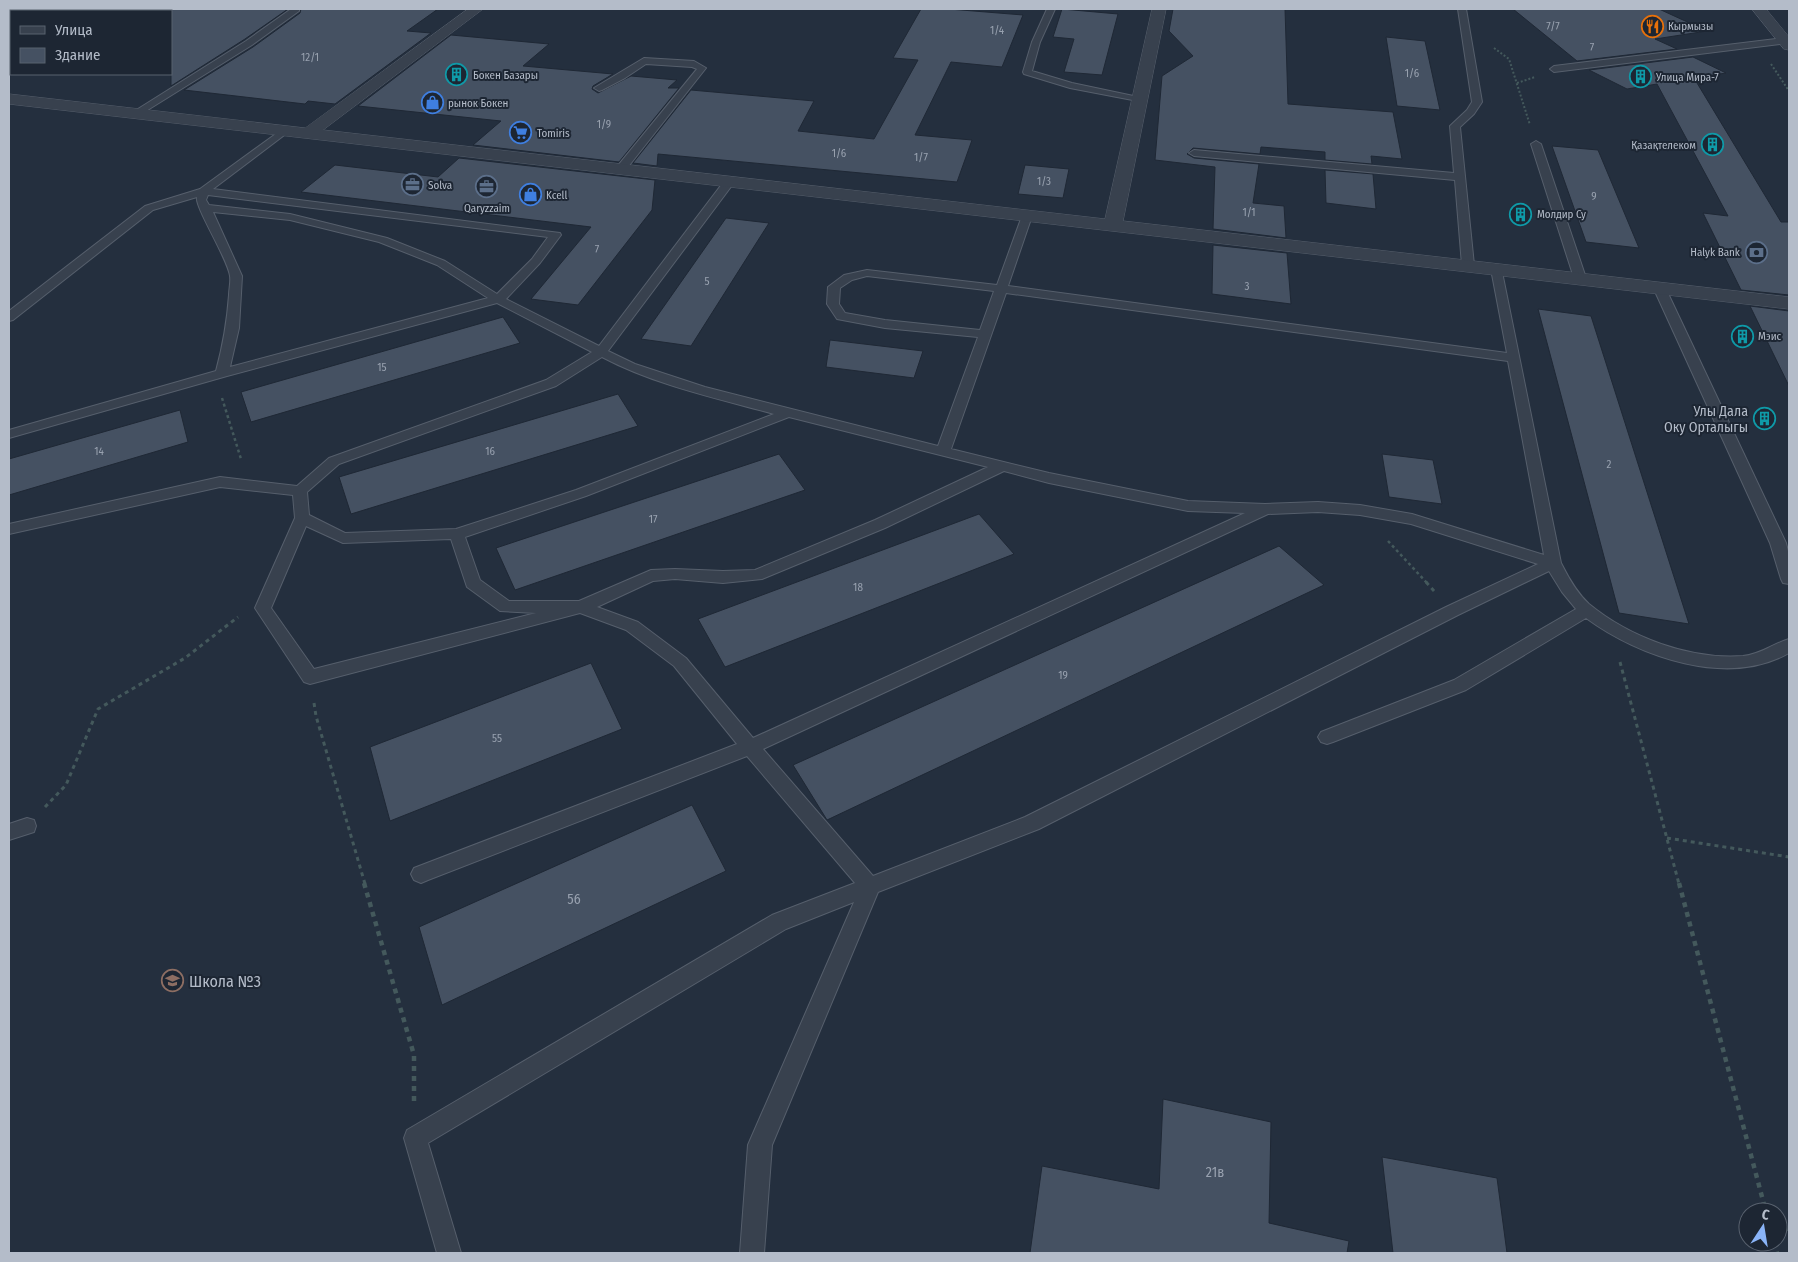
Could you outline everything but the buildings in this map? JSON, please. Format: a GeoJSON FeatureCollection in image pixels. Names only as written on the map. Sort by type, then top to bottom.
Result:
{"type":"FeatureCollection","features":[{"type":"Feature","properties":{"kind":"street"},"geometry":{"type":"LineString","coordinates":[[307,134],[476,9]]}},
{"type":"Feature","properties":{"kind":"street"},"geometry":{"type":"LineString","coordinates":[[1113,226],[1159,9]]}},
{"type":"Feature","properties":{"kind":"street"},"geometry":{"type":"LineString","coordinates":[[1759,9],[1787,44]]}},
{"type":"Feature","properties":{"kind":"street"},"geometry":{"type":"LineString","coordinates":[[9,99],[1789,303]]}},
{"type":"Feature","properties":{"kind":"lane"},"geometry":{"type":"LineString","coordinates":[[135,114],[263,34],[284,20],[295,9]]}},
{"type":"Feature","properties":{"kind":"lane"},"geometry":{"type":"LineString","coordinates":[[1051,9],[1036,42],[1027,72],[1070,85],[1140,100]]}},
{"type":"Feature","properties":{"kind":"lane"},"geometry":{"type":"LineString","coordinates":[[1462,9],[1477,102],[1471,112],[1456,126],[1468,265]]}},
{"type":"Feature","properties":{"kind":"lane"},"geometry":{"type":"LineString","coordinates":[[1554,69],[1787,44]]}},
{"type":"Feature","properties":{"kind":"lane"},"geometry":{"type":"LineString","coordinates":[[598,88],[622,76],[644,61],[694,64],[702,68],[620,170]]}},
{"type":"Feature","properties":{"kind":"lane"},"geometry":{"type":"LineString","coordinates":[[9,317],[149,208],[204,192],[284,131]]}},
{"type":"Feature","properties":{"kind":"lane"},"geometry":{"type":"LineString","coordinates":[[1536,144],[1580,278]]}},
{"type":"Feature","properties":{"kind":"lane"},"geometry":{"type":"LineString","coordinates":[[1194,153],[1460,177]]}},
{"type":"Feature","properties":{"kind":"lane"},"geometry":{"type":"LineString","coordinates":[[9,529],[220,482],[300,491],[334,461],[551,382],[600,353],[729,182]]}},
{"type":"Feature","properties":{"kind":"lane"},"geometry":{"type":"LineString","coordinates":[[204,192],[201,200],[204,208],[216,229],[236,276],[233,328],[222,373]]}},
{"type":"Feature","properties":{"kind":"lane"},"geometry":{"type":"LineString","coordinates":[[9,434],[222,373],[499,299],[536,261],[556,235],[204,192]]}},
{"type":"Feature","properties":{"kind":"lane"},"geometry":{"type":"LineString","coordinates":[[204,208],[290,217],[383,240],[441,263],[499,299],[630,367],[691,387],[788,414],[1003,466],[1188,506],[1266,509],[1318,507],[1360,510],[1412,519],[1553,563]]}},
{"type":"Feature","properties":{"kind":"lane"},"geometry":{"type":"LineString","coordinates":[[944,452],[1027,216]]}},
{"type":"Feature","properties":{"kind":"lane"},"geometry":{"type":"LineString","coordinates":[[1497,269],[1553,563],[1568,592],[1587,610],[1611,628],[1656,649],[1720,664],[1760,660],[1789,645]]}},
{"type":"Feature","properties":{"kind":"lane"},"geometry":{"type":"LineString","coordinates":[[985,334],[885,324],[841,316],[833,304],[834,287],[848,277],[867,274],[911,277],[1303,328],[1514,358]]}},
{"type":"Feature","properties":{"kind":"lane"},"geometry":{"type":"LineString","coordinates":[[1659,287],[1778,543],[1788,570]]}},
{"type":"Feature","properties":{"kind":"lane"},"geometry":{"type":"LineString","coordinates":[[302,518],[343,538],[456,534],[581,493],[788,414]]}},
{"type":"Feature","properties":{"kind":"lane"},"geometry":{"type":"LineString","coordinates":[[300,491],[302,518],[263,608],[310,678],[581,608],[651,576],[675,574],[723,577],[757,575],[880,524],[1003,466]]}},
{"type":"Feature","properties":{"kind":"lane"},"geometry":{"type":"LineString","coordinates":[[421,874],[750,747],[1266,509]]}},
{"type":"Feature","properties":{"kind":"lane"},"geometry":{"type":"LineString","coordinates":[[456,534],[473,583],[506,607],[581,608],[632,626],[680,662],[870,887]]}},
{"type":"Feature","properties":{"kind":"lane"},"geometry":{"type":"LineString","coordinates":[[448,1253],[415,1138],[779,922],[1032,824],[1452,611],[1553,563]]}},
{"type":"Feature","properties":{"kind":"lane"},"geometry":{"type":"LineString","coordinates":[[1327,737],[1460,685],[1587,610]]}},
{"type":"Feature","properties":{"kind":"lane"},"geometry":{"type":"LineString","coordinates":[[9,832],[27,826]]}},
{"type":"Feature","properties":{"kind":"lane"},"geometry":{"type":"LineString","coordinates":[[752,1253],[760,1145],[870,887]]}},
{"type":"Feature","properties":{"kind":"path"},"geometry":{"type":"LineString","coordinates":[[1492,41],[1494,49],[1509,59],[1536,144]]}},
{"type":"Feature","properties":{"kind":"path"},"geometry":{"type":"LineString","coordinates":[[222,373],[220,390],[250,486]]}},
{"type":"Feature","properties":{"kind":"path"},"geometry":{"type":"LineString","coordinates":[[1360,510],[1452,611]]}},
{"type":"Feature","properties":{"kind":"path"},"geometry":{"type":"LineString","coordinates":[[27,826],[66,784],[98,709],[185,658],[240,616]]}},
{"type":"Feature","properties":{"kind":"path"},"geometry":{"type":"LineString","coordinates":[[1611,628],[1763,1202]]}},
{"type":"Feature","properties":{"kind":"path"},"geometry":{"type":"LineString","coordinates":[[310,678],[316,716],[414,1055],[415,1138]]}},
{"type":"Feature","properties":{"kind":"path"},"geometry":{"type":"LineString","coordinates":[[1667,838],[1789,857]]}},
{"type":"Feature","properties":{"kind":"place","name":"Кырмызы"},"geometry":{"type":"Point","coordinates":[1652,26]}},
{"type":"Feature","properties":{"kind":"place","name":"Бокен Базары"},"geometry":{"type":"Point","coordinates":[457,75]}},
{"type":"Feature","properties":{"kind":"place","name":"Улица Мира-7"},"geometry":{"type":"Point","coordinates":[1640,77]}},
{"type":"Feature","properties":{"kind":"place","name":"рынок Бокен"},"geometry":{"type":"Point","coordinates":[432,103]}},
{"type":"Feature","properties":{"kind":"place","name":"Tomiris"},"geometry":{"type":"Point","coordinates":[521,133]}},
{"type":"Feature","properties":{"kind":"place","name":"Қазақтелеком"},"geometry":{"type":"Point","coordinates":[1712,145]}},
{"type":"Feature","properties":{"kind":"place","name":"Solva"},"geometry":{"type":"Point","coordinates":[412,185]}},
{"type":"Feature","properties":{"kind":"place","name":"Qaryzzaim"},"geometry":{"type":"Point","coordinates":[487,187]}},
{"type":"Feature","properties":{"kind":"place","name":"Kcell"},"geometry":{"type":"Point","coordinates":[530,195]}},
{"type":"Feature","properties":{"kind":"place","name":"Молдир Су"},"geometry":{"type":"Point","coordinates":[1521,214]}},
{"type":"Feature","properties":{"kind":"place","name":"Halyk Bank"},"geometry":{"type":"Point","coordinates":[1756,252]}},
{"type":"Feature","properties":{"kind":"place","name":"Мэис"},"geometry":{"type":"Point","coordinates":[1742,336]}},
{"type":"Feature","properties":{"kind":"place","name":"Улы Дала Оку Орталыгы"},"geometry":{"type":"Point","coordinates":[1764,419]}},
{"type":"Feature","properties":{"kind":"place","name":"Школа №3"},"geometry":{"type":"Point","coordinates":[173,981]}}]}
